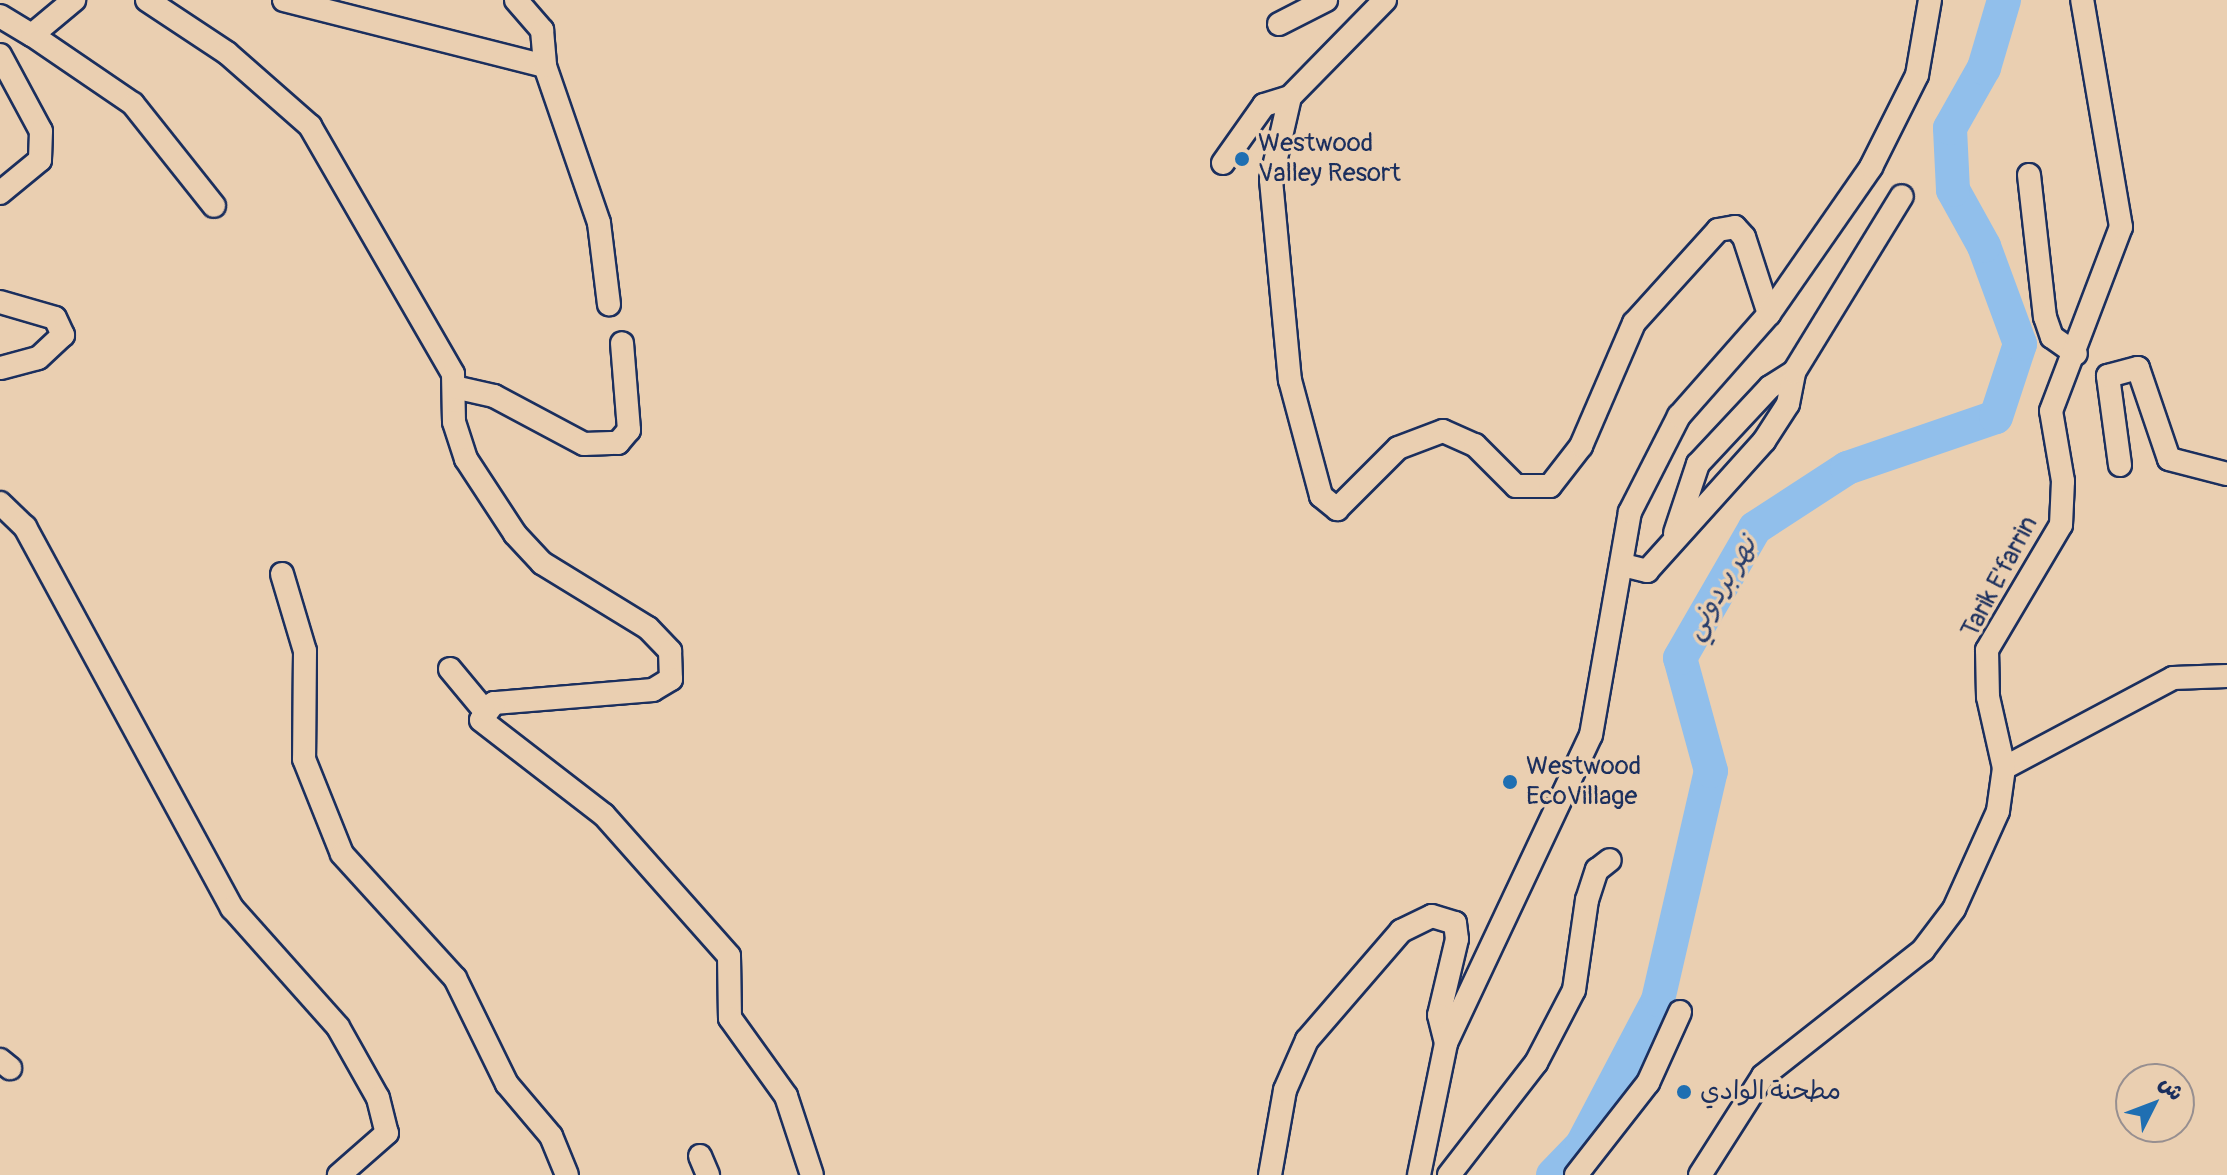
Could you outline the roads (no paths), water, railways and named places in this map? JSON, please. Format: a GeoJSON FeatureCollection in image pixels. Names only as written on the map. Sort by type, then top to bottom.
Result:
{"type":"FeatureCollection","features":[{"type":"Feature","properties":{"kind":"street"},"geometry":{"type":"LineString","coordinates":[[32,35],[74,0]]}},
{"type":"Feature","properties":{"kind":"street"},"geometry":{"type":"LineString","coordinates":[[147,0],[227,53],[310,126],[384,248],[454,387],[466,459],[515,534],[557,574],[648,628],[674,663],[671,679],[653,690],[508,700],[484,710]]}},
{"type":"Feature","properties":{"kind":"street"},"geometry":{"type":"LineString","coordinates":[[284,0],[545,66]]}},
{"type":"Feature","properties":{"kind":"street"},"geometry":{"type":"LineString","coordinates":[[516,0],[542,30],[545,66],[599,223],[609,304]]}},
{"type":"Feature","properties":{"kind":"street"},"geometry":{"type":"LineString","coordinates":[[1279,24],[1326,0]]}},
{"type":"Feature","properties":{"kind":"street"},"geometry":{"type":"LineString","coordinates":[[1223,163],[1264,105],[1290,97],[1385,0]]}},
{"type":"Feature","properties":{"kind":"street"},"geometry":{"type":"LineString","coordinates":[[1419,1175],[1446,1043],[1591,735],[1630,512],[1679,416],[1769,314],[1871,167],[1917,75],[1930,0]]}},
{"type":"Feature","properties":{"kind":"street","name":"Tarik E'farrin"},"geometry":{"type":"LineString","coordinates":[[1700,1175],[1763,1076],[1882,986],[1940,929],[1993,829],[2004,768],[1988,697],[1987,650],[2061,525],[2063,481],[2051,411],[2076,354],[2121,227],[2082,0]]}},
{"type":"Feature","properties":{"kind":"street"},"geometry":{"type":"LineString","coordinates":[[0,16],[133,104],[214,206]]}},
{"type":"Feature","properties":{"kind":"street"},"geometry":{"type":"LineString","coordinates":[[0,55],[41,131],[40,160],[0,193]]}},
{"type":"Feature","properties":{"kind":"street"},"geometry":{"type":"LineString","coordinates":[[1290,97],[1271,180],[1290,380],[1321,496],[1337,509],[1398,448],[1443,431],[1475,445],[1516,486],[1550,486],[1581,446],[1634,323],[1718,230],[1735,227],[1744,237],[1769,314]]}},
{"type":"Feature","properties":{"kind":"street"},"geometry":{"type":"LineString","coordinates":[[2029,175],[2045,317],[2052,337],[2076,354]]}},
{"type":"Feature","properties":{"kind":"street"},"geometry":{"type":"LineString","coordinates":[[1623,565],[1647,571],[1764,441],[1788,404],[1794,372],[1902,196]]}},
{"type":"Feature","properties":{"kind":"street"},"geometry":{"type":"LineString","coordinates":[[0,302],[55,318],[63,335],[38,358],[0,368]]}},
{"type":"Feature","properties":{"kind":"street"},"geometry":{"type":"LineString","coordinates":[[454,387],[494,396],[584,444],[618,443],[629,430],[622,343]]}},
{"type":"Feature","properties":{"kind":"street"},"geometry":{"type":"LineString","coordinates":[[2120,465],[2108,376],[2138,368],[2169,459],[2227,474]]}},
{"type":"Feature","properties":{"kind":"street"},"geometry":{"type":"LineString","coordinates":[[1673,539],[1698,464],[1770,387],[1794,372]]}},
{"type":"Feature","properties":{"kind":"street"},"geometry":{"type":"LineString","coordinates":[[0,503],[25,527],[232,908],[338,1027],[378,1098],[387,1133],[339,1175]]}},
{"type":"Feature","properties":{"kind":"street"},"geometry":{"type":"LineString","coordinates":[[282,574],[305,651],[304,759],[342,854],[455,978],[507,1084],[551,1136],[567,1175]]}},
{"type":"Feature","properties":{"kind":"street"},"geometry":{"type":"LineString","coordinates":[[450,669],[484,710],[486,729],[550,768],[604,815],[729,956],[735,1030],[786,1096],[812,1175]]}},
{"type":"Feature","properties":{"kind":"street"},"geometry":{"type":"LineString","coordinates":[[2004,768],[2173,678],[2227,676]]}},
{"type":"Feature","properties":{"kind":"street"},"geometry":{"type":"LineString","coordinates":[[1449,1175],[1536,1063],[1574,990],[1587,900],[1597,870],[1610,860]]}},
{"type":"Feature","properties":{"kind":"street"},"geometry":{"type":"LineString","coordinates":[[1270,1175],[1285,1090],[1307,1040],[1401,931],[1432,916],[1455,923],[1457,939],[1439,1015],[1446,1043]]}},
{"type":"Feature","properties":{"kind":"street"},"geometry":{"type":"LineString","coordinates":[[1576,1175],[1648,1083],[1680,1012]]}},
{"type":"Feature","properties":{"kind":"waterway","name":"نهر بردوني"},"geometry":{"type":"LineString","coordinates":[[1553,1175],[1582,1145],[1658,1000],[1711,771],[1680,658],[1755,528],[1847,468],[1996,417],[2020,344],[1984,246],[1953,190],[1950,128],[1984,68],[2004,0]]}},
{"type":"Feature","properties":{"kind":"place","name":"Westwood Valley Resort"},"geometry":{"type":"Point","coordinates":[1242,159]}},
{"type":"Feature","properties":{"kind":"place","name":"Westwood EcoVillage"},"geometry":{"type":"Point","coordinates":[1510,782]}},
{"type":"Feature","properties":{"kind":"place","name":"مطحنة الوادي"},"geometry":{"type":"Point","coordinates":[1684,1092]}}]}
